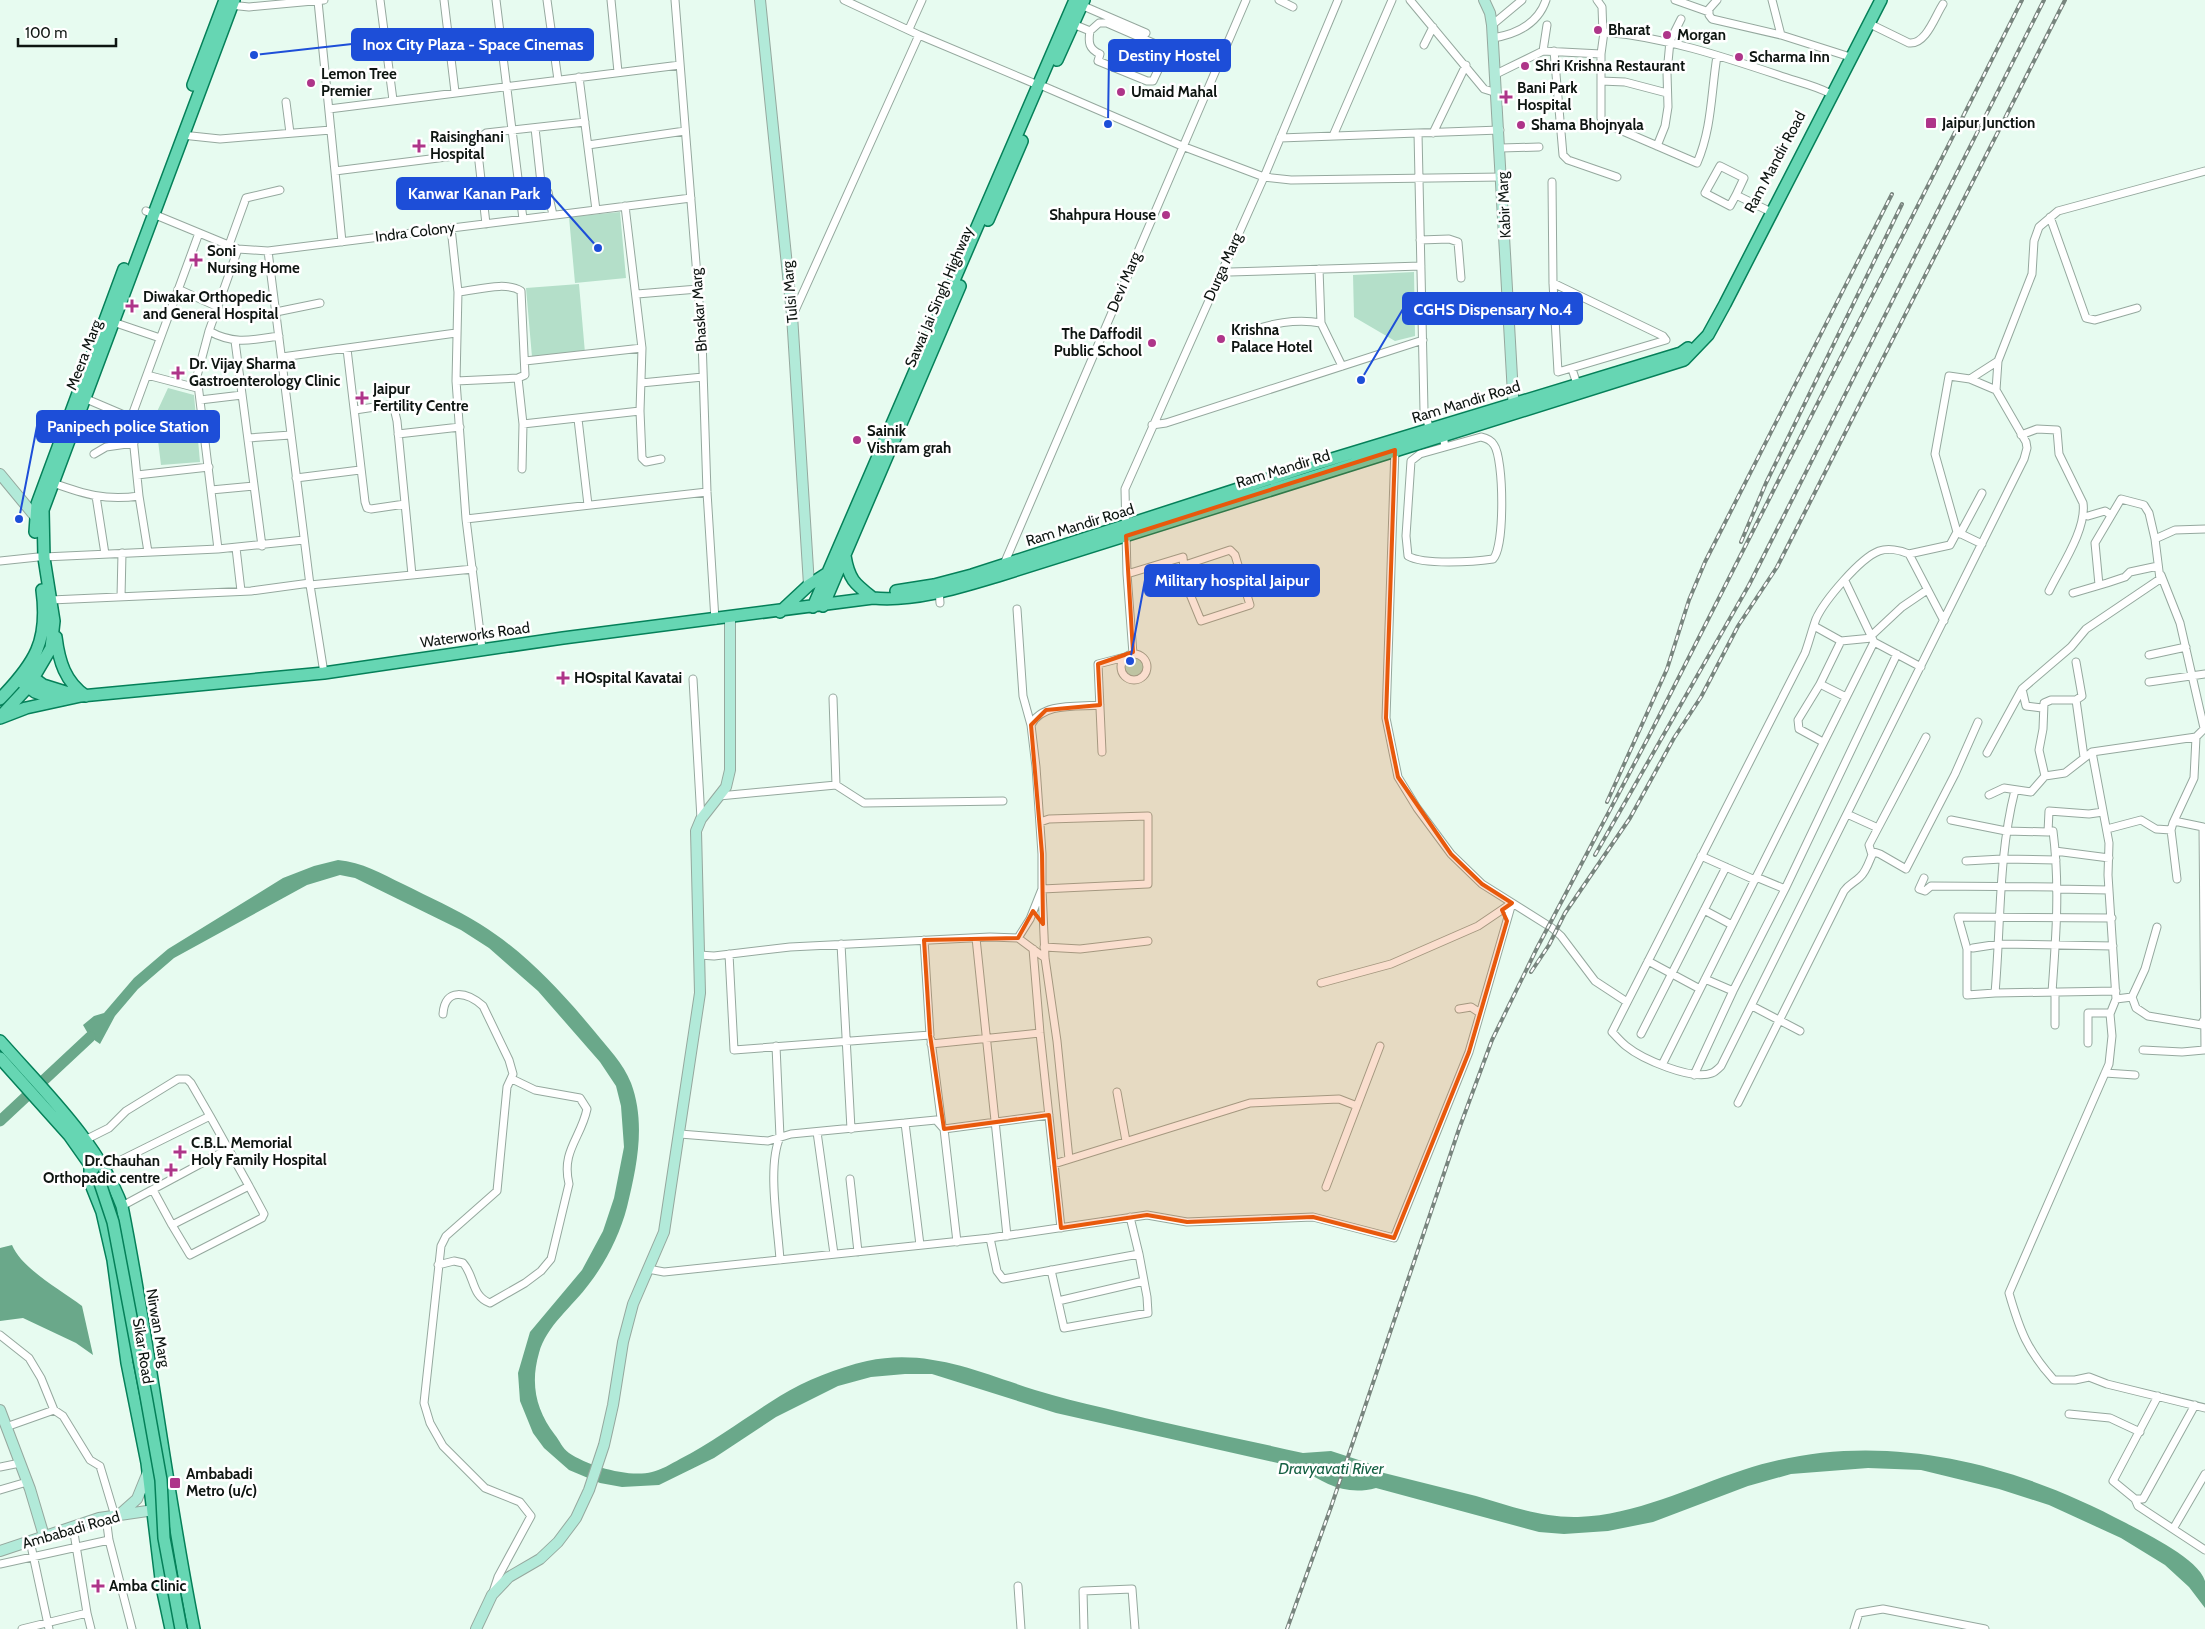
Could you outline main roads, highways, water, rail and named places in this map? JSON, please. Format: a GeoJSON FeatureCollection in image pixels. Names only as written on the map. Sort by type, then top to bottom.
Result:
{"type":"FeatureCollection","features":[{"type":"Feature","properties":{"kind":"main road","name":"Ram Mandir Road"},"geometry":{"type":"LineString","coordinates":[[1578,388],[1681,353],[1695,343],[1767,210],[1874,0]]}},
{"type":"Feature","properties":{"kind":"main road","name":"Ram Mandir Road"},"geometry":{"type":"LineString","coordinates":[[1696,349],[1708,335],[1827,108],[1881,0]]}},
{"type":"Feature","properties":{"kind":"main road","name":"Meera Marg"},"geometry":{"type":"LineString","coordinates":[[27,679],[38,651],[44,627],[41,557],[43,510],[113,322],[150,212],[182,135],[229,2]]}},
{"type":"Feature","properties":{"kind":"main road","name":"Meera Marg"},"geometry":{"type":"LineString","coordinates":[[0,718],[51,648],[54,625],[35,515],[37,504],[229,2]]}},
{"type":"Feature","properties":{"kind":"main road"},"geometry":{"type":"LineString","coordinates":[[1042,86],[1073,24],[1080,2]]}},
{"type":"Feature","properties":{"kind":"main road"},"geometry":{"type":"LineString","coordinates":[[818,607],[829,572],[1080,2]]}},
{"type":"Feature","properties":{"kind":"main road","name":"Sawai Jai Singh Highway"},"geometry":{"type":"LineString","coordinates":[[818,607],[845,556],[988,210]]}},
{"type":"Feature","properties":{"kind":"main road","name":"Ram Mandir Rd"},"geometry":{"type":"LineString","coordinates":[[873,598],[886,600],[939,593],[1001,568],[1126,531],[1394,445],[1444,441],[1514,408],[1578,388],[1684,360],[1696,349]]}},
{"type":"Feature","properties":{"kind":"main road","name":"Ram Mandir Road"},"geometry":{"type":"LineString","coordinates":[[1394,445],[1430,430],[1514,408]]}},
{"type":"Feature","properties":{"kind":"main road"},"geometry":{"type":"LineString","coordinates":[[845,556],[848,574],[856,585],[873,598]]}},
{"type":"Feature","properties":{"kind":"main road"},"geometry":{"type":"LineString","coordinates":[[780,612],[809,585],[829,572]]}},
{"type":"Feature","properties":{"kind":"main road","name":"Waterworks Road"},"geometry":{"type":"LineString","coordinates":[[84,696],[324,673],[482,649],[780,612],[873,598]]}},
{"type":"Feature","properties":{"kind":"main road"},"geometry":{"type":"LineString","coordinates":[[54,625],[65,673],[70,683],[84,696]]}},
{"type":"Feature","properties":{"kind":"main road"},"geometry":{"type":"LineString","coordinates":[[27,679],[54,690],[84,696]]}},
{"type":"Feature","properties":{"kind":"main road"},"geometry":{"type":"LineString","coordinates":[[0,699],[27,679]]}},
{"type":"Feature","properties":{"kind":"main road"},"geometry":{"type":"LineString","coordinates":[[27,679],[45,697],[59,701]]}},
{"type":"Feature","properties":{"kind":"main road"},"geometry":{"type":"LineString","coordinates":[[0,718],[26,708],[84,696]]}},
{"type":"Feature","properties":{"kind":"main road","name":"Nirwan Marg"},"geometry":{"type":"LineString","coordinates":[[0,1041],[21,1064],[45,1100],[85,1140],[105,1168],[122,1206],[194,1629]]}},
{"type":"Feature","properties":{"kind":"main road"},"geometry":{"type":"LineString","coordinates":[[0,1058],[17,1076],[45,1100],[90,1163],[100,1183],[113,1222],[161,1480],[164,1538],[181,1629]]}},
{"type":"Feature","properties":{"kind":"main road","name":"Sikar Road"},"geometry":{"type":"LineString","coordinates":[[90,1163],[90,1182],[102,1212],[113,1260],[127,1363],[148,1467],[162,1586],[171,1629]]}},
{"type":"Feature","properties":{"kind":"main road"},"geometry":{"type":"LineString","coordinates":[[148,1467],[166,1460]]}},
{"type":"Feature","properties":{"kind":"water","name":"Dravyavati River"},"geometry":{"type":"Polygon","coordinates":[[[338,860],[372,869],[462,913],[512,947],[556,987],[620,1062],[631,1083],[636,1098],[639,1129],[637,1160],[624,1217],[612,1247],[601,1266],[583,1292],[548,1334],[536,1364],[536,1396],[543,1416],[563,1447],[577,1458],[609,1470],[621,1472],[643,1473],[655,1471],[693,1452],[780,1396],[811,1380],[844,1367],[867,1361],[911,1358],[932,1360],[973,1369],[1035,1390],[1179,1426],[1303,1453],[1331,1451],[1368,1463],[1380,1472],[1476,1496],[1526,1511],[1552,1516],[1578,1517],[1621,1511],[1662,1500],[1743,1470],[1792,1457],[1841,1451],[1890,1451],[1939,1457],[1987,1467],[2035,1482],[2081,1501],[2158,1540],[2182,1555],[2200,1572],[2205,1581],[2205,1608],[2189,1587],[2165,1565],[2121,1538],[2049,1505],[1999,1489],[1921,1470],[1868,1468],[1791,1474],[1748,1486],[1653,1522],[1608,1531],[1564,1534],[1539,1532],[1376,1488],[1355,1490],[1336,1487],[1300,1468],[1056,1413],[932,1374],[871,1377],[838,1386],[776,1417],[714,1458],[659,1485],[622,1487],[600,1483],[569,1470],[544,1448],[533,1433],[520,1401],[518,1373],[530,1332],[582,1270],[603,1231],[614,1198],[624,1147],[621,1106],[616,1086],[600,1062],[538,991],[489,948],[461,930],[355,878],[340,875],[307,885],[174,958],[138,989],[115,1016],[100,1044],[90,1037],[83,1025],[94,1016],[104,1013],[134,978],[168,949],[283,878],[314,866],[338,860]]]}},
{"type":"Feature","properties":{"kind":"water"},"geometry":{"type":"Polygon","coordinates":[[[12,1245],[17,1254],[33,1271],[82,1306],[93,1355],[76,1343],[23,1318],[0,1321],[0,1248],[12,1245]]]}},
{"type":"Feature","properties":{"kind":"waterway"},"geometry":{"type":"LineString","coordinates":[[0,1121],[90,1037]]}},
{"type":"Feature","properties":{"kind":"railway"},"geometry":{"type":"LineString","coordinates":[[1287,1629],[1331,1507],[1459,1129],[1492,1040],[1537,948],[1649,736],[2022,0]]}},
{"type":"Feature","properties":{"kind":"railway"},"geometry":{"type":"LineString","coordinates":[[1595,855],[1749,585],[2044,0]]}},
{"type":"Feature","properties":{"kind":"railway"},"geometry":{"type":"LineString","coordinates":[[1531,972],[1549,945],[1565,913],[1630,818],[1674,738],[1701,697],[1738,626],[1777,567],[2065,0]]}},
{"type":"Feature","properties":{"kind":"railway"},"geometry":{"type":"LineString","coordinates":[[1607,802],[1667,669],[1689,600],[1705,562],[1892,194]]}},
{"type":"Feature","properties":{"kind":"railway"},"geometry":{"type":"LineString","coordinates":[[1741,542],[1766,483],[1902,204]]}},
{"type":"Feature","properties":{"kind":"place","name":"Bharat"},"geometry":{"type":"Point","coordinates":[1598,30]}},
{"type":"Feature","properties":{"kind":"place","name":"Morgan"},"geometry":{"type":"Point","coordinates":[1667,35]}},
{"type":"Feature","properties":{"kind":"place","name":"Inox City Plaza - Space Cinemas"},"geometry":{"type":"Point","coordinates":[254,55]}},
{"type":"Feature","properties":{"kind":"place","name":"Scharma Inn"},"geometry":{"type":"Point","coordinates":[1739,57]}},
{"type":"Feature","properties":{"kind":"place","name":"Shri Krishna Restaurant"},"geometry":{"type":"Point","coordinates":[1525,66]}},
{"type":"Feature","properties":{"kind":"place","name":"Lemon Tree Premier"},"geometry":{"type":"Point","coordinates":[311,83]}},
{"type":"Feature","properties":{"kind":"place","name":"Umaid Mahal"},"geometry":{"type":"Point","coordinates":[1121,92]}},
{"type":"Feature","properties":{"kind":"place","name":"Bani Park Hospital"},"geometry":{"type":"Point","coordinates":[1506,97]}},
{"type":"Feature","properties":{"kind":"place","name":"Jaipur Junction"},"geometry":{"type":"Point","coordinates":[1931,123]}},
{"type":"Feature","properties":{"kind":"place","name":"Destiny Hostel"},"geometry":{"type":"Point","coordinates":[1108,124]}},
{"type":"Feature","properties":{"kind":"place","name":"Shama Bhojnyala"},"geometry":{"type":"Point","coordinates":[1521,125]}},
{"type":"Feature","properties":{"kind":"place","name":"Raisinghani Hospital"},"geometry":{"type":"Point","coordinates":[419,146]}},
{"type":"Feature","properties":{"kind":"place","name":"Shahpura House"},"geometry":{"type":"Point","coordinates":[1166,215]}},
{"type":"Feature","properties":{"kind":"place","name":"Kanwar Kanan Park"},"geometry":{"type":"Point","coordinates":[598,248]}},
{"type":"Feature","properties":{"kind":"place","name":"Soni Nursing Home"},"geometry":{"type":"Point","coordinates":[196,260]}},
{"type":"Feature","properties":{"kind":"place","name":"Diwakar Orthopedic and General Hospital"},"geometry":{"type":"Point","coordinates":[132,306]}},
{"type":"Feature","properties":{"kind":"place","name":"Krishna Palace Hotel"},"geometry":{"type":"Point","coordinates":[1221,339]}},
{"type":"Feature","properties":{"kind":"place","name":"The Daffodil Public School"},"geometry":{"type":"Point","coordinates":[1152,343]}},
{"type":"Feature","properties":{"kind":"place","name":"Dr. Vijay Sharma Gastroenterology Clinic"},"geometry":{"type":"Point","coordinates":[178,373]}},
{"type":"Feature","properties":{"kind":"place","name":"CGHS Dispensary No.4"},"geometry":{"type":"Point","coordinates":[1361,380]}},
{"type":"Feature","properties":{"kind":"place","name":"Jaipur Fertility Centre"},"geometry":{"type":"Point","coordinates":[362,398]}},
{"type":"Feature","properties":{"kind":"place","name":"Sainik Vishram grah"},"geometry":{"type":"Point","coordinates":[857,440]}},
{"type":"Feature","properties":{"kind":"place","name":"Panipech police Station"},"geometry":{"type":"Point","coordinates":[19,519]}},
{"type":"Feature","properties":{"kind":"place","name":"Military hospital Jaipur"},"geometry":{"type":"Point","coordinates":[1130,661]}},
{"type":"Feature","properties":{"kind":"place","name":"HOspital Kavatai"},"geometry":{"type":"Point","coordinates":[563,678]}},
{"type":"Feature","properties":{"kind":"place","name":"C.B.L. Memorial Holy Family Hospital"},"geometry":{"type":"Point","coordinates":[180,1152]}},
{"type":"Feature","properties":{"kind":"place","name":"Dr.Chauhan Orthopadic centre"},"geometry":{"type":"Point","coordinates":[171,1170]}},
{"type":"Feature","properties":{"kind":"place","name":"Ambabadi Metro (u/c)"},"geometry":{"type":"Point","coordinates":[175,1483]}},
{"type":"Feature","properties":{"kind":"place","name":"Amba Clinic"},"geometry":{"type":"Point","coordinates":[98,1586]}}]}
